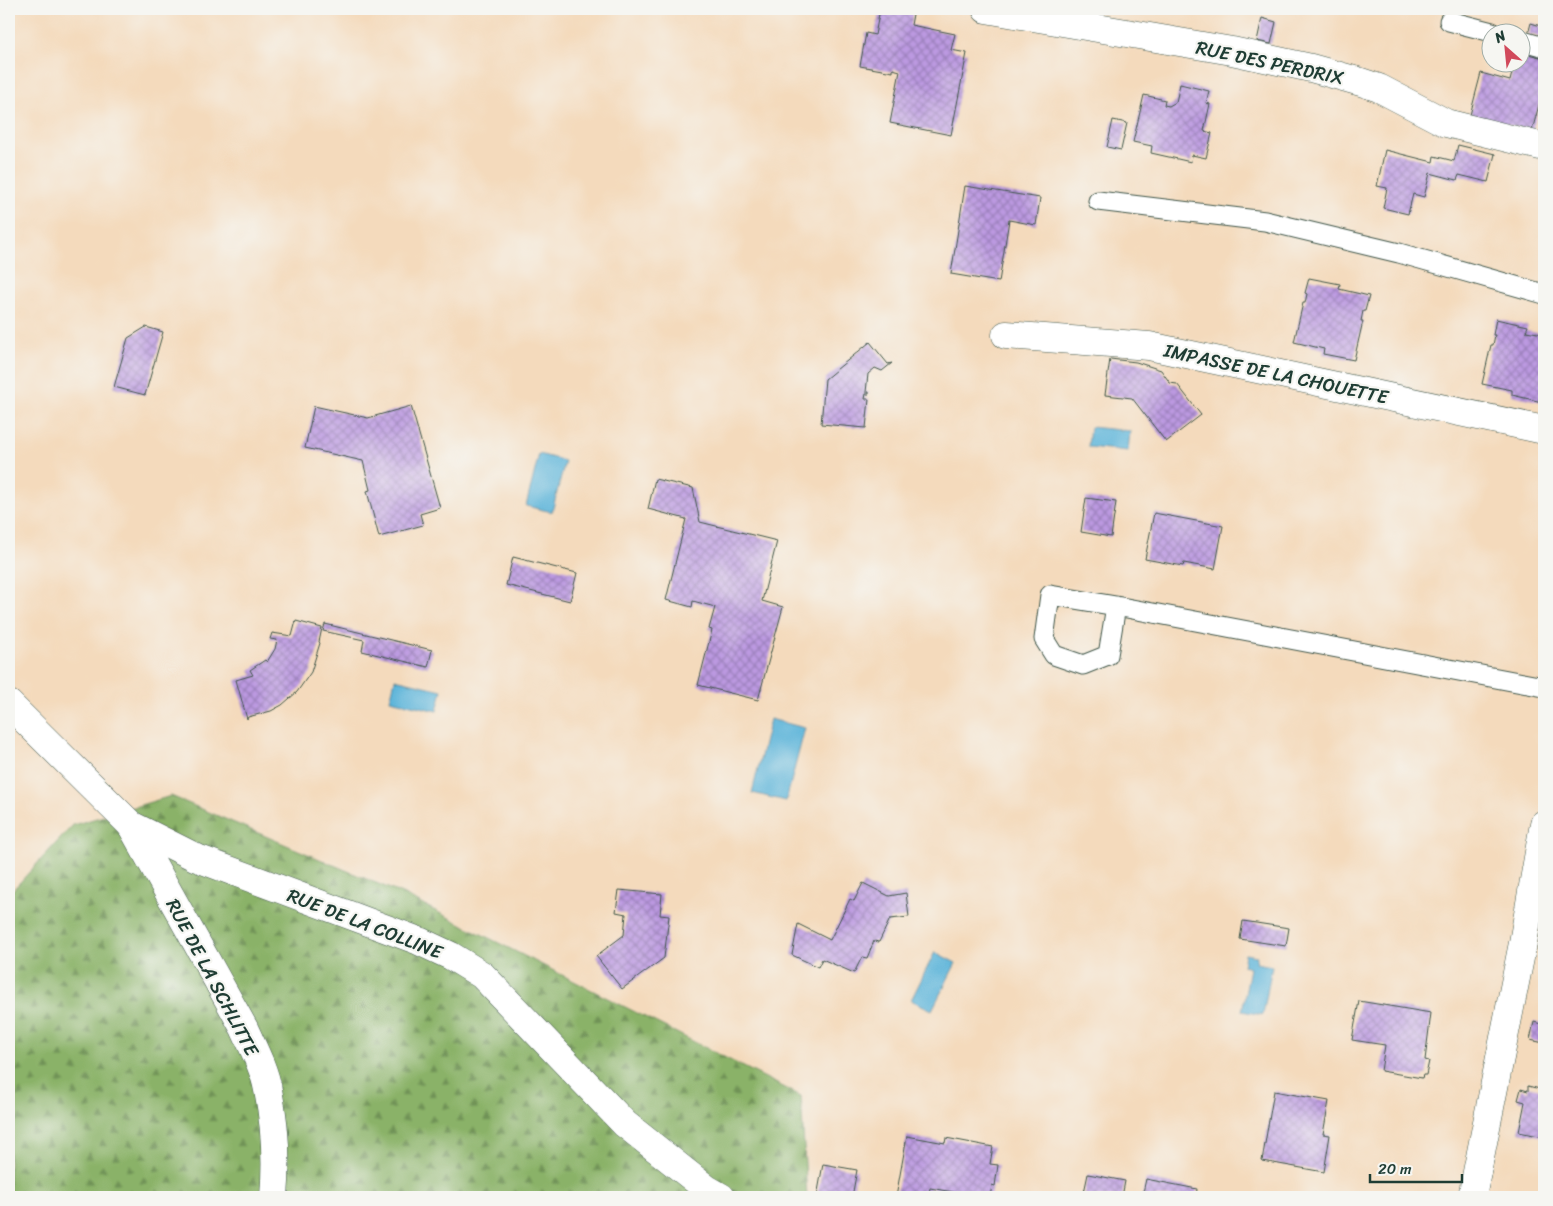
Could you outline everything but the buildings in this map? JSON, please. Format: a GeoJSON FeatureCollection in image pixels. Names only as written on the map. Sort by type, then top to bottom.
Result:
{"type":"FeatureCollection","features":[{"type":"Feature","properties":{"kind":"street","name":"RUE DES PERDRIX"},"geometry":{"type":"LineString","coordinates":[[986,9],[1232,51],[1311,68],[1379,88],[1446,123],[1544,147]]}},
{"type":"Feature","properties":{"kind":"street","name":"IMPASSE DE LA CHOUETTE"},"geometry":{"type":"LineString","coordinates":[[1006,335],[1149,346],[1544,430]]}},
{"type":"Feature","properties":{"kind":"street","name":"RUE DE LA COLLINE"},"geometry":{"type":"LineString","coordinates":[[9,704],[131,825],[197,858],[419,941],[451,956],[482,976],[625,1124],[707,1189],[721,1197]]}},
{"type":"Feature","properties":{"kind":"street"},"geometry":{"type":"LineString","coordinates":[[1472,1197],[1521,953],[1544,824]]}},
{"type":"Feature","properties":{"kind":"street","name":"RUE DE LA SCHLITTE"},"geometry":{"type":"LineString","coordinates":[[131,825],[244,1028],[258,1060],[268,1088],[272,1115],[275,1146],[274,1197]]}},
{"type":"Feature","properties":{"kind":"lane"},"geometry":{"type":"LineString","coordinates":[[1449,21],[1480,29]]}},
{"type":"Feature","properties":{"kind":"lane"},"geometry":{"type":"LineString","coordinates":[[1530,42],[1544,46]]}},
{"type":"Feature","properties":{"kind":"lane"},"geometry":{"type":"LineString","coordinates":[[1098,201],[1265,221],[1400,253],[1544,294]]}},
{"type":"Feature","properties":{"kind":"lane"},"geometry":{"type":"LineString","coordinates":[[1116,606],[1108,655],[1083,665],[1054,655],[1044,639],[1050,595],[1116,606],[1544,687]]}},
{"type":"Feature","properties":{"kind":"green space"},"geometry":{"type":"Polygon","coordinates":[[[171,796],[402,894],[801,1096],[807,1197],[9,1197],[9,894],[73,825],[171,796]]]}},
{"type":"Feature","properties":{"kind":"water"},"geometry":{"type":"Polygon","coordinates":[[[1090,427],[1130,431],[1128,451],[1088,447],[1090,427]]]}},
{"type":"Feature","properties":{"kind":"water"},"geometry":{"type":"Polygon","coordinates":[[[539,454],[565,461],[552,512],[526,506],[539,454]]]}},
{"type":"Feature","properties":{"kind":"water"},"geometry":{"type":"Polygon","coordinates":[[[395,679],[442,690],[437,711],[390,700],[395,679]]]}},
{"type":"Feature","properties":{"kind":"water"},"geometry":{"type":"Polygon","coordinates":[[[770,719],[805,728],[786,801],[752,793],[770,719]]]}},
{"type":"Feature","properties":{"kind":"water"},"geometry":{"type":"Polygon","coordinates":[[[935,952],[956,963],[932,1010],[911,1000],[935,952]]]}},
{"type":"Feature","properties":{"kind":"water"},"geometry":{"type":"Polygon","coordinates":[[[1245,954],[1257,956],[1256,963],[1272,966],[1263,1015],[1242,1011],[1250,968],[1243,966],[1245,954]]]}}]}
